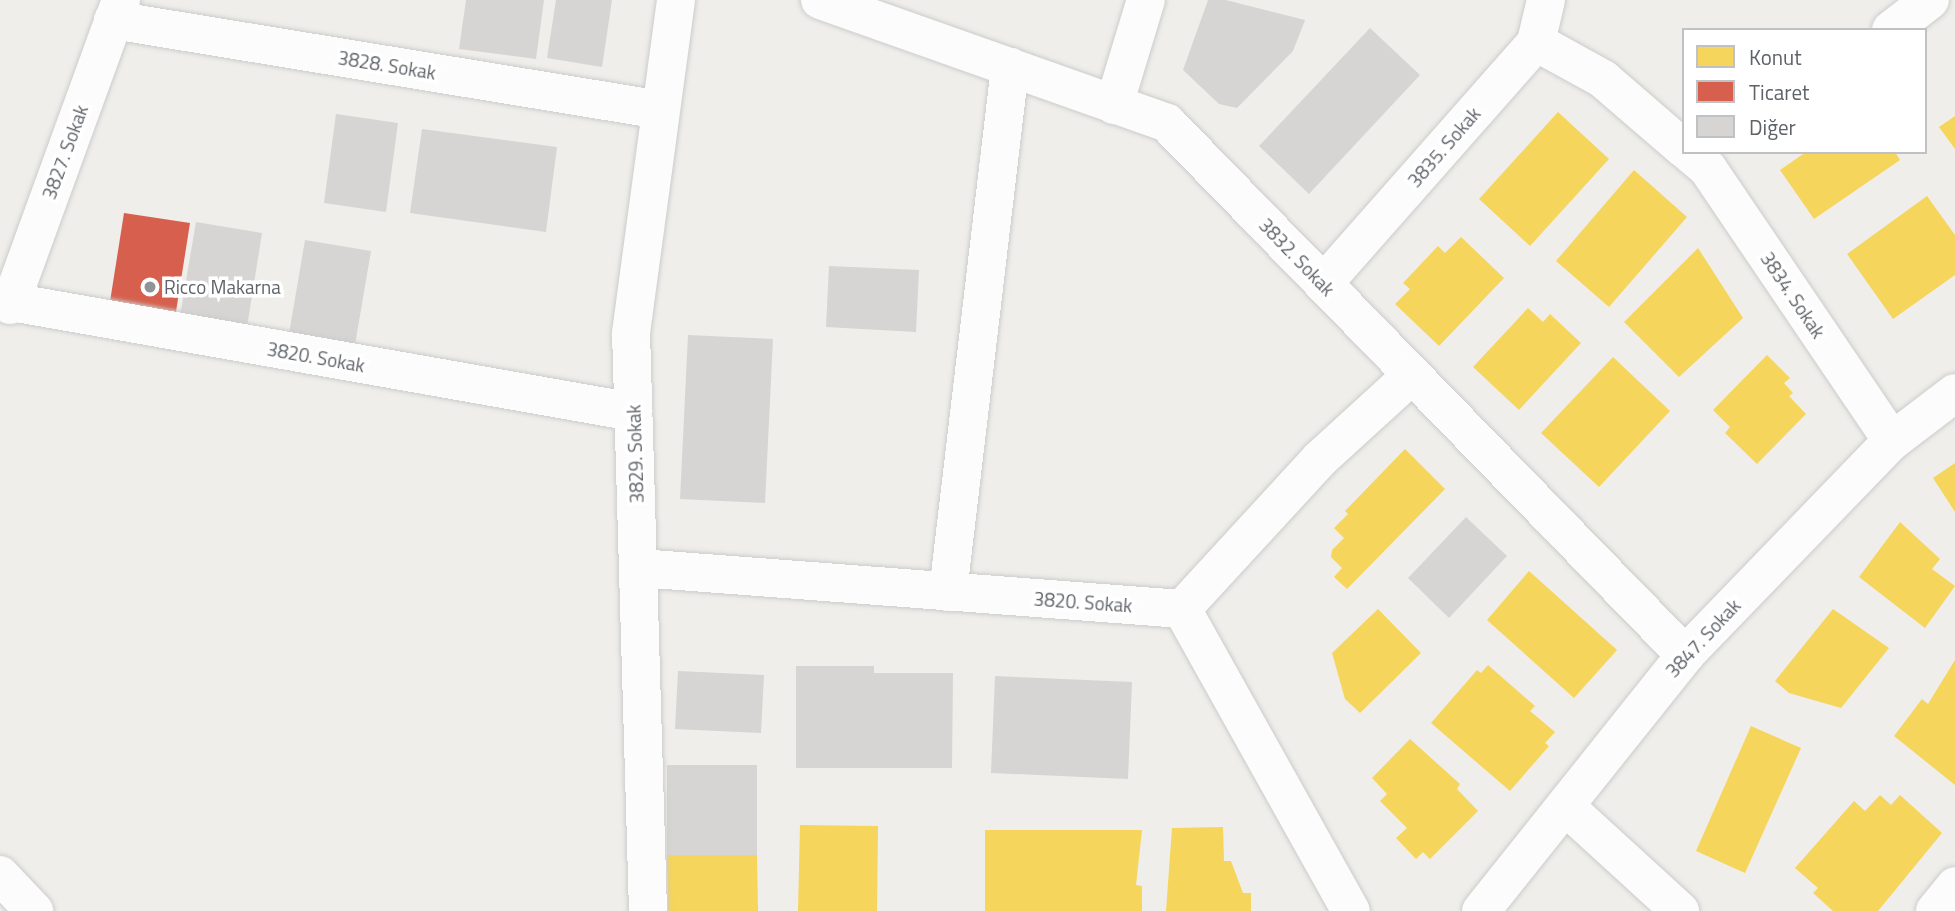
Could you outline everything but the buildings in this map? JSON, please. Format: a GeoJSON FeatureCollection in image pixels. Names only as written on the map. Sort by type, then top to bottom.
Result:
{"type":"FeatureCollection","features":[{"type":"Feature","properties":{"kind":"street","name":"3829. Sokak"},"geometry":{"type":"LineString","coordinates":[[648,911],[631,333],[677,0]]}},
{"type":"Feature","properties":{"kind":"street","name":"3832. Sokak"},"geometry":{"type":"LineString","coordinates":[[820,0],[1167,123],[1685,655]]}},
{"type":"Feature","properties":{"kind":"street"},"geometry":{"type":"LineString","coordinates":[[1114,105],[1146,0]]}},
{"type":"Feature","properties":{"kind":"street","name":"3835. Sokak"},"geometry":{"type":"LineString","coordinates":[[1323,284],[1536,42],[1546,0]]}},
{"type":"Feature","properties":{"kind":"street"},"geometry":{"type":"LineString","coordinates":[[1894,28],[1930,0]]}},
{"type":"Feature","properties":{"kind":"street","name":"3828. Sokak"},"geometry":{"type":"LineString","coordinates":[[117,10],[662,110]]}},
{"type":"Feature","properties":{"kind":"street","name":"3827. Sokak"},"geometry":{"type":"LineString","coordinates":[[5,302],[117,10]]}},
{"type":"Feature","properties":{"kind":"street","name":"3834. Sokak"},"geometry":{"type":"LineString","coordinates":[[1536,42],[1603,79],[1682,140]]}},
{"type":"Feature","properties":{"kind":"street"},"geometry":{"type":"LineString","coordinates":[[948,592],[1010,68]]}},
{"type":"Feature","properties":{"kind":"street","name":"3834. Sokak"},"geometry":{"type":"LineString","coordinates":[[1702,156],[1892,441]]}},
{"type":"Feature","properties":{"kind":"street","name":"3820. Sokak"},"geometry":{"type":"LineString","coordinates":[[5,302],[633,412]]}},
{"type":"Feature","properties":{"kind":"street"},"geometry":{"type":"LineString","coordinates":[[1351,911],[1182,609],[1320,459],[1412,375]]}},
{"type":"Feature","properties":{"kind":"street","name":"3847. Sokak"},"geometry":{"type":"LineString","coordinates":[[1481,911],[1685,655],[1892,441],[1955,393]]}},
{"type":"Feature","properties":{"kind":"street","name":"3820. Sokak"},"geometry":{"type":"LineString","coordinates":[[639,568],[1182,609]]}},
{"type":"Feature","properties":{"kind":"street"},"geometry":{"type":"LineString","coordinates":[[1565,806],[1680,911]]}},
{"type":"Feature","properties":{"kind":"street"},"geometry":{"type":"LineString","coordinates":[[0,875],[34,911]]}},
{"type":"Feature","properties":{"kind":"street"},"geometry":{"type":"LineString","coordinates":[[1936,911],[1955,886]]}},
{"type":"Feature","properties":{"kind":"place","name":"Ricco Makarna"},"geometry":{"type":"Point","coordinates":[150,287]}}]}
